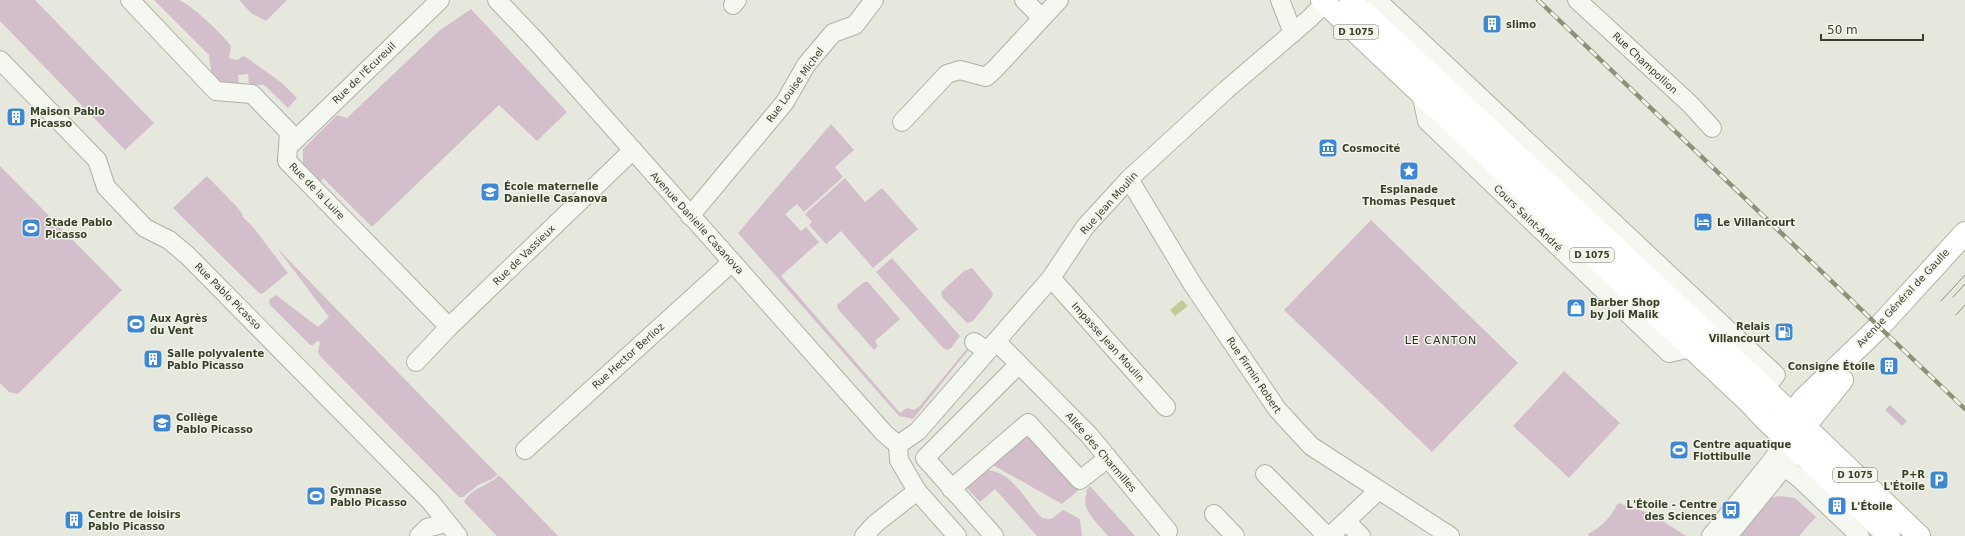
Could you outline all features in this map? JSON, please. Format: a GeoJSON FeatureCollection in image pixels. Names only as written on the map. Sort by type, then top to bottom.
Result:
{"type":"FeatureCollection","features":[{"type":"Feature","properties":{"kind":"main road","name":"D 1075"},"geometry":{"type":"LineString","coordinates":[[1351,0],[1525,163],[1704,320],[1764,389],[1919,536]]}},
{"type":"Feature","properties":{"kind":"main road","name":"D 1075"},"geometry":{"type":"LineString","coordinates":[[1325,1],[1406,52]]}},
{"type":"Feature","properties":{"kind":"main road","name":"Cours Saint-André"},"geometry":{"type":"LineString","coordinates":[[1406,52],[1422,93],[1749,402],[1785,453],[1889,536]]}},
{"type":"Feature","properties":{"kind":"main road","name":"Avenue Général de Gaulle"},"geometry":{"type":"LineString","coordinates":[[1785,453],[1798,421],[1820,383],[1879,327],[1965,232]]}},
{"type":"Feature","properties":{"kind":"main road","name":"Avenue Général de Gaulle"},"geometry":{"type":"LineString","coordinates":[[1798,421],[1819,406],[1874,342],[1965,241]]}},
{"type":"Feature","properties":{"kind":"street","name":"Rue de la Luire"},"geometry":{"type":"LineString","coordinates":[[130,0],[216,91],[252,94],[289,132],[287,161],[449,328]]}},
{"type":"Feature","properties":{"kind":"street","name":"Rue de l'Écureuil"},"geometry":{"type":"LineString","coordinates":[[288,146],[440,0]]}},
{"type":"Feature","properties":{"kind":"street","name":"Avenue Danielle Casanova"},"geometry":{"type":"LineString","coordinates":[[497,0],[527,31],[884,433],[898,445]]}},
{"type":"Feature","properties":{"kind":"street","name":"Rue Louise Michel"},"geometry":{"type":"LineString","coordinates":[[690,216],[785,102],[806,65],[833,33],[856,25],[874,0]]}},
{"type":"Feature","properties":{"kind":"street"},"geometry":{"type":"LineString","coordinates":[[1024,0],[1042,18]]}},
{"type":"Feature","properties":{"kind":"street"},"geometry":{"type":"LineString","coordinates":[[902,122],[947,74],[960,70],[986,77],[1059,0]]}},
{"type":"Feature","properties":{"kind":"street"},"geometry":{"type":"LineString","coordinates":[[1280,0],[1293,33]]}},
{"type":"Feature","properties":{"kind":"street"},"geometry":{"type":"LineString","coordinates":[[1376,0],[1406,52],[1507,123],[1704,320]]}},
{"type":"Feature","properties":{"kind":"street","name":"Rue Champollion"},"geometry":{"type":"LineString","coordinates":[[1577,0],[1690,104],[1712,128]]}},
{"type":"Feature","properties":{"kind":"street","name":"Rue Jean Moulin"},"geometry":{"type":"LineString","coordinates":[[898,445],[918,431],[986,345],[1051,278],[1085,226],[1129,179],[1215,100],[1293,33],[1325,1]]}},
{"type":"Feature","properties":{"kind":"street","name":"Rue Pablo Picasso"},"geometry":{"type":"LineString","coordinates":[[0,60],[97,160],[106,188],[145,228],[170,240],[187,255],[430,501],[445,522],[458,536]]}},
{"type":"Feature","properties":{"kind":"street"},"geometry":{"type":"LineString","coordinates":[[1507,123],[1511,137],[1521,146],[1525,163]]}},
{"type":"Feature","properties":{"kind":"street","name":"Rue de Vassieux"},"geometry":{"type":"LineString","coordinates":[[416,362],[449,328],[633,150]]}},
{"type":"Feature","properties":{"kind":"street","name":"Rue Firmin Robert"},"geometry":{"type":"LineString","coordinates":[[1129,179],[1193,285],[1277,409],[1311,446],[1450,536]]}},
{"type":"Feature","properties":{"kind":"street","name":"Rue Hector Berlioz"},"geometry":{"type":"LineString","coordinates":[[525,450],[732,262]]}},
{"type":"Feature","properties":{"kind":"street","name":"Impasse Jean Moulin"},"geometry":{"type":"LineString","coordinates":[[1051,278],[1166,407]]}},
{"type":"Feature","properties":{"kind":"street","name":"Allée des Charmilles"},"geometry":{"type":"LineString","coordinates":[[986,345],[1019,364],[1089,435],[1168,531]]}},
{"type":"Feature","properties":{"kind":"street"},"geometry":{"type":"LineString","coordinates":[[994,536],[925,458],[1019,364]]}},
{"type":"Feature","properties":{"kind":"street"},"geometry":{"type":"LineString","coordinates":[[952,489],[1028,423],[1080,480],[1108,458]]}},
{"type":"Feature","properties":{"kind":"street"},"geometry":{"type":"LineString","coordinates":[[898,445],[899,460],[916,491],[957,536]]}},
{"type":"Feature","properties":{"kind":"street"},"geometry":{"type":"LineString","coordinates":[[1711,536],[1785,453]]}},
{"type":"Feature","properties":{"kind":"street"},"geometry":{"type":"LineString","coordinates":[[1728,536],[1785,453]]}},
{"type":"Feature","properties":{"kind":"street","name":"Cours Saint-André"},"geometry":{"type":"LineString","coordinates":[[1785,453],[1860,536]]}},
{"type":"Feature","properties":{"kind":"street"},"geometry":{"type":"LineString","coordinates":[[1265,474],[1327,536]]}},
{"type":"Feature","properties":{"kind":"street"},"geometry":{"type":"LineString","coordinates":[[1330,536],[1379,490]]}},
{"type":"Feature","properties":{"kind":"street"},"geometry":{"type":"LineString","coordinates":[[864,536],[875,524],[916,491]]}},
{"type":"Feature","properties":{"kind":"street"},"geometry":{"type":"LineString","coordinates":[[1214,514],[1235,536]]}},
{"type":"Feature","properties":{"kind":"street"},"geometry":{"type":"LineString","coordinates":[[1346,521],[1361,536]]}},
{"type":"Feature","properties":{"kind":"street"},"geometry":{"type":"LineString","coordinates":[[419,536],[427,528],[445,522]]}},
{"type":"Feature","properties":{"kind":"shaded area"},"geometry":{"type":"Polygon","coordinates":[[[0,0],[35,0],[154,123],[125,150],[0,21],[0,0]]]}},
{"type":"Feature","properties":{"kind":"shaded area"},"geometry":{"type":"Polygon","coordinates":[[[154,0],[179,0],[185,3],[221,34],[231,46],[229,58],[237,60],[244,56],[282,83],[297,98],[288,108],[264,85],[249,85],[248,74],[238,75],[239,87],[213,86],[209,55],[154,0]]]}},
{"type":"Feature","properties":{"kind":"shaded area"},"geometry":{"type":"Polygon","coordinates":[[[239,0],[287,0],[266,21],[251,13],[239,0]]]}},
{"type":"Feature","properties":{"kind":"shaded area"},"geometry":{"type":"Polygon","coordinates":[[[471,9],[567,112],[537,141],[499,105],[372,227],[323,178],[319,186],[303,165],[303,149],[337,115],[347,118],[439,31],[471,9]]]}},
{"type":"Feature","properties":{"kind":"shaded area"},"geometry":{"type":"Polygon","coordinates":[[[831,124],[854,150],[835,167],[843,177],[804,212],[797,204],[785,214],[801,231],[806,227],[819,242],[781,276],[900,413],[907,408],[914,410],[920,406],[969,346],[970,348],[913,419],[899,416],[738,233],[831,124]]]}},
{"type":"Feature","properties":{"kind":"shaded area","name":"Stade Pablo Picasso"},"geometry":{"type":"Polygon","coordinates":[[[0,166],[122,290],[18,394],[9,392],[0,383],[0,166]]]}},
{"type":"Feature","properties":{"kind":"shaded area"},"geometry":{"type":"Polygon","coordinates":[[[207,176],[237,207],[243,215],[242,216],[253,227],[288,273],[262,294],[259,293],[173,208],[207,176]]]}},
{"type":"Feature","properties":{"kind":"shaded area"},"geometry":{"type":"Polygon","coordinates":[[[845,178],[865,202],[882,188],[918,229],[873,268],[841,231],[826,244],[809,225],[812,222],[805,214],[845,178]]]}},
{"type":"Feature","properties":{"kind":"shaded area"},"geometry":{"type":"Polygon","coordinates":[[[1371,220],[1518,363],[1432,452],[1284,310],[1371,220]]]}},
{"type":"Feature","properties":{"kind":"shaded area"},"geometry":{"type":"Polygon","coordinates":[[[277,248],[497,475],[492,479],[478,485],[463,497],[459,497],[320,356],[318,352],[320,342],[317,341],[313,345],[310,345],[270,305],[269,300],[276,295],[318,327],[329,317],[277,248]]]}},
{"type":"Feature","properties":{"kind":"shaded area"},"geometry":{"type":"Polygon","coordinates":[[[892,258],[960,336],[951,348],[947,350],[943,348],[876,272],[892,258]]]}},
{"type":"Feature","properties":{"kind":"shaded area"},"geometry":{"type":"Polygon","coordinates":[[[972,268],[993,293],[992,297],[973,321],[967,323],[942,297],[941,292],[964,271],[972,268]]]}},
{"type":"Feature","properties":{"kind":"shaded area"},"geometry":{"type":"Polygon","coordinates":[[[864,282],[868,282],[900,319],[875,341],[878,346],[874,350],[838,309],[837,305],[864,282]]]}},
{"type":"Feature","properties":{"kind":"shaded area"},"geometry":{"type":"Polygon","coordinates":[[[1182,300],[1188,306],[1175,316],[1170,310],[1182,300]]]}},
{"type":"Feature","properties":{"kind":"shaded area"},"geometry":{"type":"Polygon","coordinates":[[[1564,371],[1620,423],[1569,478],[1513,426],[1564,371]]]}},
{"type":"Feature","properties":{"kind":"shaded area"},"geometry":{"type":"Polygon","coordinates":[[[1890,405],[1907,421],[1902,426],[1885,410],[1890,405]]]}},
{"type":"Feature","properties":{"kind":"shaded area"},"geometry":{"type":"Polygon","coordinates":[[[1024,434],[1031,436],[1080,489],[1062,504],[991,464],[1024,434]]]}},
{"type":"Feature","properties":{"kind":"shaded area"},"geometry":{"type":"Polygon","coordinates":[[[984,470],[994,471],[1010,480],[1042,518],[1051,519],[1063,510],[1080,519],[1082,536],[1037,536],[995,489],[980,502],[965,486],[984,470]]]}},
{"type":"Feature","properties":{"kind":"shaded area"},"geometry":{"type":"Polygon","coordinates":[[[500,476],[558,536],[497,536],[464,502],[471,493],[500,476]]]}},
{"type":"Feature","properties":{"kind":"shaded area"},"geometry":{"type":"Polygon","coordinates":[[[1090,486],[1135,536],[1108,536],[1091,516],[1086,505],[1086,491],[1090,486]]]}},
{"type":"Feature","properties":{"kind":"shaded area"},"geometry":{"type":"Polygon","coordinates":[[[1778,496],[1795,498],[1816,517],[1799,536],[1739,536],[1771,498],[1778,496]]]}},
{"type":"Feature","properties":{"kind":"shaded area"},"geometry":{"type":"Polygon","coordinates":[[[1618,503],[1652,514],[1686,536],[1589,536],[1588,534],[1606,521],[1618,503]]]}},
{"type":"Feature","properties":{"kind":"tram line"},"geometry":{"type":"LineString","coordinates":[[1941,301],[1965,275]]}},
{"type":"Feature","properties":{"kind":"tram line"},"geometry":{"type":"LineString","coordinates":[[1953,297],[1965,284]]}},
{"type":"Feature","properties":{"kind":"tram line"},"geometry":{"type":"LineString","coordinates":[[1956,315],[1965,305]]}},
{"type":"Feature","properties":{"kind":"railway"},"geometry":{"type":"LineString","coordinates":[[1538,0],[1965,409]]}},
{"type":"Feature","properties":{"kind":"place","name":"slimo"},"geometry":{"type":"Point","coordinates":[1492,24]}},
{"type":"Feature","properties":{"kind":"place","name":"Maison Pablo Picasso"},"geometry":{"type":"Point","coordinates":[16,117]}},
{"type":"Feature","properties":{"kind":"place","name":"Cosmocité"},"geometry":{"type":"Point","coordinates":[1328,148]}},
{"type":"Feature","properties":{"kind":"place","name":"Esplanade Thomas Pesquet"},"geometry":{"type":"Point","coordinates":[1409,171]}},
{"type":"Feature","properties":{"kind":"place","name":"École maternelle Danielle Casanova"},"geometry":{"type":"Point","coordinates":[490,192]}},
{"type":"Feature","properties":{"kind":"place","name":"Le Villancourt"},"geometry":{"type":"Point","coordinates":[1703,222]}},
{"type":"Feature","properties":{"kind":"place","name":"Stade Pablo Picasso"},"geometry":{"type":"Point","coordinates":[31,228]}},
{"type":"Feature","properties":{"kind":"place","name":"Barber Shop by Joli Malik"},"geometry":{"type":"Point","coordinates":[1576,308]}},
{"type":"Feature","properties":{"kind":"place","name":"Aux Agrès du Vent"},"geometry":{"type":"Point","coordinates":[136,324]}},
{"type":"Feature","properties":{"kind":"place","name":"Relais Villancourt"},"geometry":{"type":"Point","coordinates":[1784,332]}},
{"type":"Feature","properties":{"kind":"place","name":"Salle polyvalente Pablo Picasso"},"geometry":{"type":"Point","coordinates":[153,359]}},
{"type":"Feature","properties":{"kind":"place","name":"Consigne Étoile"},"geometry":{"type":"Point","coordinates":[1889,366]}},
{"type":"Feature","properties":{"kind":"place","name":"Collège Pablo Picasso"},"geometry":{"type":"Point","coordinates":[162,423]}},
{"type":"Feature","properties":{"kind":"place","name":"Centre aquatique Flottibulle"},"geometry":{"type":"Point","coordinates":[1679,450]}},
{"type":"Feature","properties":{"kind":"place","name":"P+R L'Étoile"},"geometry":{"type":"Point","coordinates":[1939,480]}},
{"type":"Feature","properties":{"kind":"place","name":"Gymnase Pablo Picasso"},"geometry":{"type":"Point","coordinates":[316,496]}},
{"type":"Feature","properties":{"kind":"place","name":"L'Étoile"},"geometry":{"type":"Point","coordinates":[1837,506]}},
{"type":"Feature","properties":{"kind":"place","name":"L'Étoile - Centre des Sciences"},"geometry":{"type":"Point","coordinates":[1731,510]}},
{"type":"Feature","properties":{"kind":"place","name":"Centre de loisirs Pablo Picasso"},"geometry":{"type":"Point","coordinates":[74,520]}},
{"type":"Feature","properties":{"kind":"district","name":"LE CANTON"},"geometry":{"type":"Point","coordinates":[1441,340]}}]}
